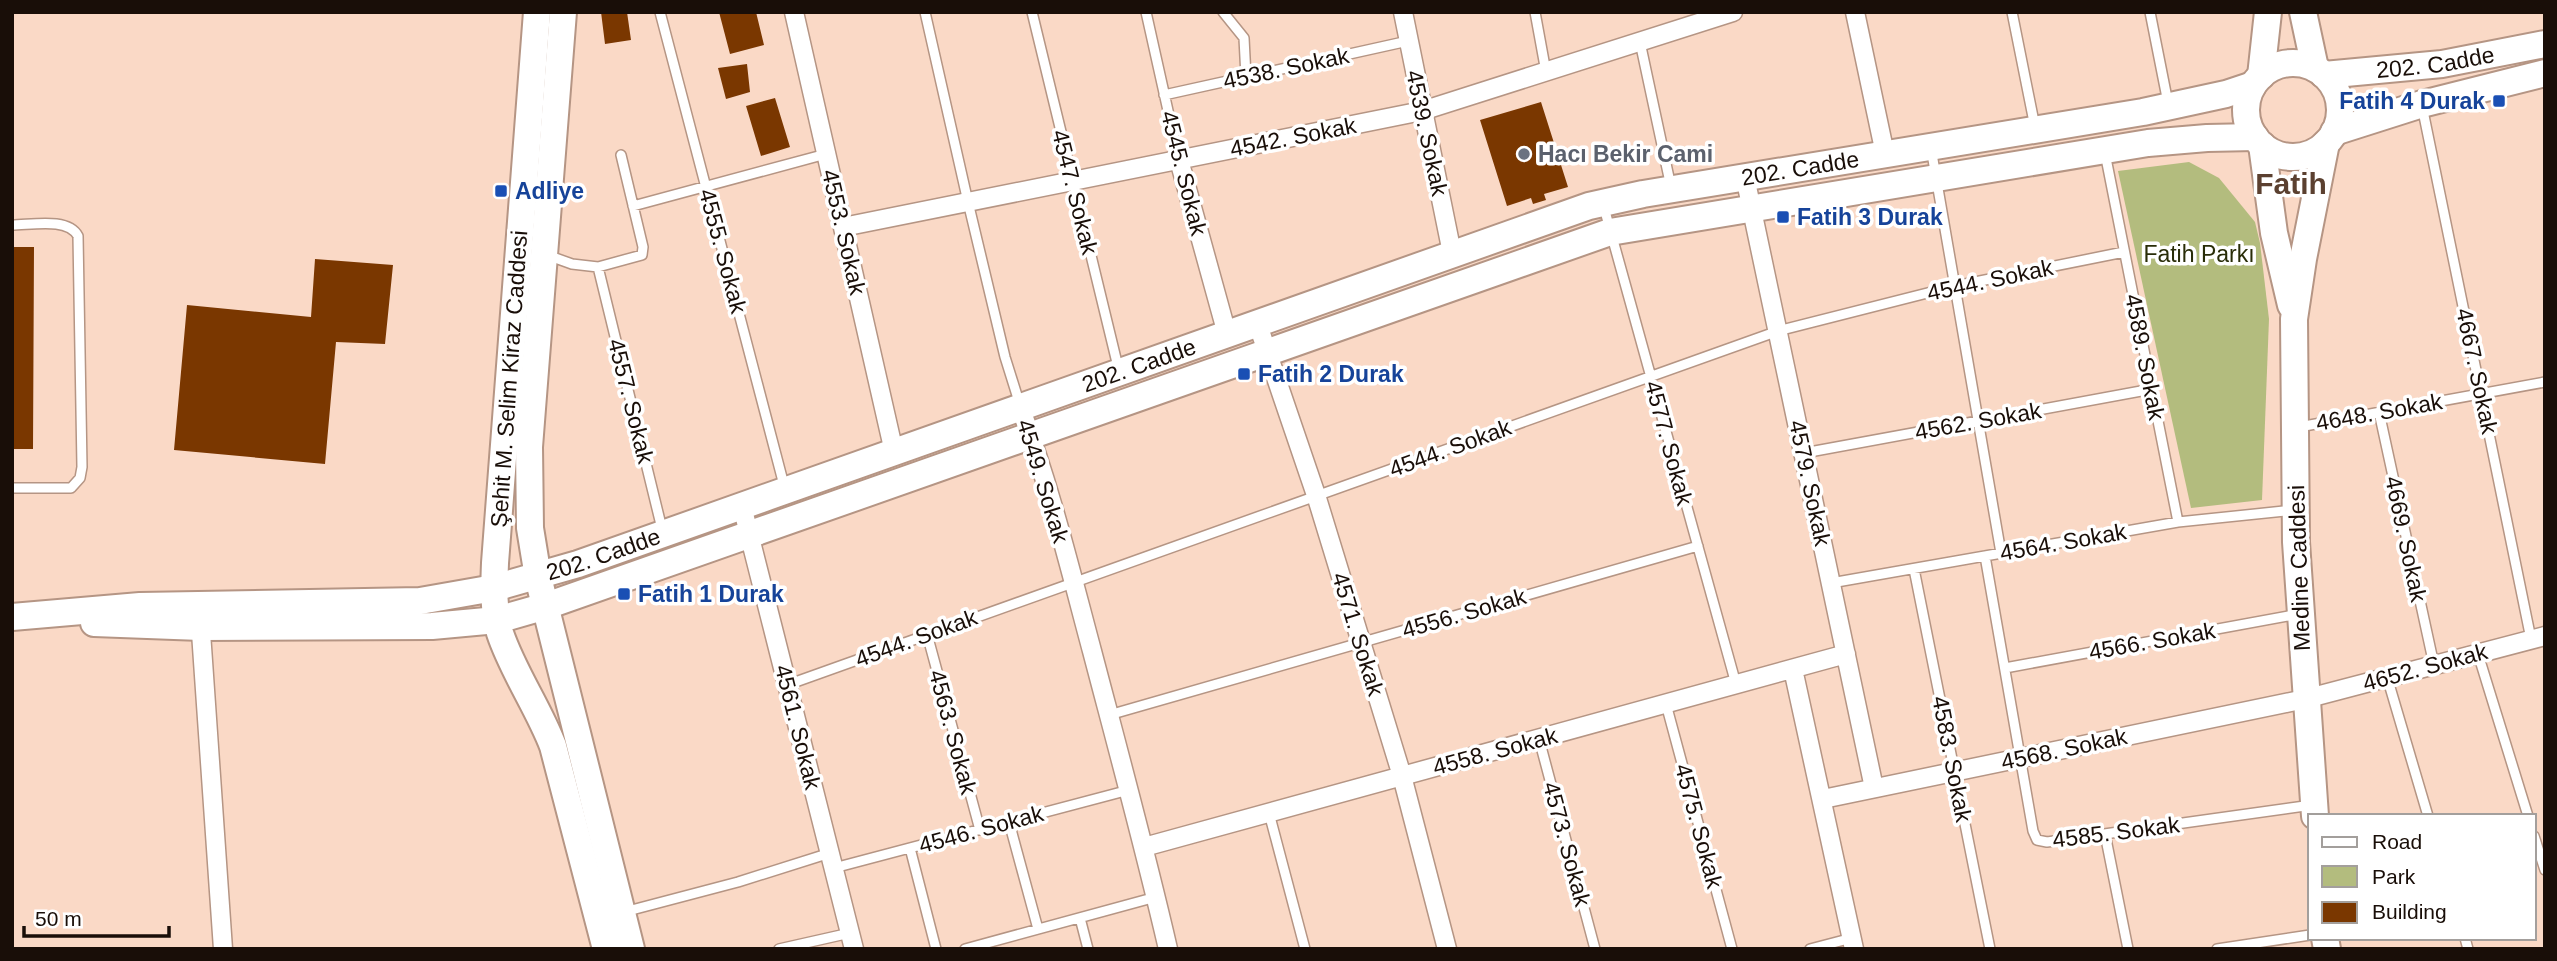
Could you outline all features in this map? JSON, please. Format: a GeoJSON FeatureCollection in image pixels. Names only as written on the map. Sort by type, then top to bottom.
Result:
{"type":"FeatureCollection","features":[{"type":"Feature","properties":{"kind":"main road","name":"Şehit M. Selim Kiraz Caddesi"},"geometry":{"type":"LineString","coordinates":[[537,12],[494,588],[497,620],[507,650],[553,746],[606,949]]}},
{"type":"Feature","properties":{"kind":"main road","name":"Şehit M. Selim Kiraz Caddesi"},"geometry":{"type":"LineString","coordinates":[[563,12],[529,447],[530,528],[538,577],[631,949]]}},
{"type":"Feature","properties":{"kind":"main road"},"geometry":{"type":"LineString","coordinates":[[2268,12],[2257,80],[2246,106],[2247,117],[2259,141],[2282,155],[2292,156],[2314,152],[2330,137],[2340,116],[2337,94],[2319,71],[2303,12]]}},
{"type":"Feature","properties":{"kind":"main road","name":"202. Cadde"},"geometry":{"type":"LineString","coordinates":[[2319,71],[2442,64],[2545,44]]}},
{"type":"Feature","properties":{"kind":"main road"},"geometry":{"type":"LineString","coordinates":[[2257,80],[2281,65],[2292,63],[2319,71]]}},
{"type":"Feature","properties":{"kind":"main road","name":"202. Cadde"},"geometry":{"type":"LineString","coordinates":[[2330,137],[2422,104],[2545,73]]}},
{"type":"Feature","properties":{"kind":"main road","name":"202. Cadde"},"geometry":{"type":"LineString","coordinates":[[200,615],[443,598],[538,577],[1602,202],[2168,107],[2226,94],[2257,80]]}},
{"type":"Feature","properties":{"kind":"main road","name":"Medine Caddesi"},"geometry":{"type":"LineString","coordinates":[[2314,810],[2300,614],[2294,319],[2303,259],[2330,137]]}},
{"type":"Feature","properties":{"kind":"main road","name":"202. Cadde"},"geometry":{"type":"LineString","coordinates":[[18,616],[101,608],[432,626],[497,620],[546,606],[1610,232],[2175,140],[2259,141]]}},
{"type":"Feature","properties":{"kind":"main road","name":"Medine Caddesi"},"geometry":{"type":"LineString","coordinates":[[2259,141],[2274,233],[2294,319]]}},
{"type":"Feature","properties":{"kind":"street","name":"4553. Sokak"},"geometry":{"type":"LineString","coordinates":[[794,12],[894,452]]}},
{"type":"Feature","properties":{"kind":"street","name":"4539. Sokak"},"geometry":{"type":"LineString","coordinates":[[1403,12],[1452,253]]}},
{"type":"Feature","properties":{"kind":"street","name":"4542. Sokak"},"geometry":{"type":"LineString","coordinates":[[843,227],[1422,111],[1640,42],[1686,23],[1733,12]]}},
{"type":"Feature","properties":{"kind":"street"},"geometry":{"type":"LineString","coordinates":[[1855,12],[1885,154]]}},
{"type":"Feature","properties":{"kind":"street","name":"4545. Sokak"},"geometry":{"type":"LineString","coordinates":[[1179,160],[1227,334]]}},
{"type":"Feature","properties":{"kind":"street","name":"4579. Sokak"},"geometry":{"type":"LineString","coordinates":[[1745,177],[1874,788]]}},
{"type":"Feature","properties":{"kind":"street","name":"4571. Sokak"},"geometry":{"type":"LineString","coordinates":[[1257,322],[1316,495],[1402,776],[1447,949]]}},
{"type":"Feature","properties":{"kind":"street","name":"4549. Sokak"},"geometry":{"type":"LineString","coordinates":[[1020,407],[1044,472],[1144,847],[1168,949]]}},
{"type":"Feature","properties":{"kind":"street","name":"4561. Sokak"},"geometry":{"type":"LineString","coordinates":[[741,506],[852,941]]}},
{"type":"Feature","properties":{"kind":"street"},"geometry":{"type":"LineString","coordinates":[[200,615],[223,949]]}},
{"type":"Feature","properties":{"kind":"street","name":"4652. Sokak"},"geometry":{"type":"LineString","coordinates":[[2305,699],[2538,637]]}},
{"type":"Feature","properties":{"kind":"street","name":"4558. Sokak"},"geometry":{"type":"LineString","coordinates":[[1144,847],[1846,654]]}},
{"type":"Feature","properties":{"kind":"street"},"geometry":{"type":"LineString","coordinates":[[1793,669],[1853,943]]}},
{"type":"Feature","properties":{"kind":"street","name":"4568. Sokak"},"geometry":{"type":"LineString","coordinates":[[1823,799],[2305,699]]}},
{"type":"Feature","properties":{"kind":"lane","name":"4555. Sokak"},"geometry":{"type":"LineString","coordinates":[[660,12],[786,490]]}},
{"type":"Feature","properties":{"kind":"lane","name":"4549. Sokak"},"geometry":{"type":"LineString","coordinates":[[925,12],[1005,357],[1020,407]]}},
{"type":"Feature","properties":{"kind":"lane","name":"4547. Sokak"},"geometry":{"type":"LineString","coordinates":[[1032,12],[1119,372]]}},
{"type":"Feature","properties":{"kind":"lane","name":"4545. Sokak"},"geometry":{"type":"LineString","coordinates":[[1146,12],[1179,160]]}},
{"type":"Feature","properties":{"kind":"lane"},"geometry":{"type":"LineString","coordinates":[[1223,12],[1244,38],[1246,77]]}},
{"type":"Feature","properties":{"kind":"lane"},"geometry":{"type":"LineString","coordinates":[[1535,12],[1546,72]]}},
{"type":"Feature","properties":{"kind":"lane"},"geometry":{"type":"LineString","coordinates":[[2012,12],[2036,130]]}},
{"type":"Feature","properties":{"kind":"lane"},"geometry":{"type":"LineString","coordinates":[[2150,12],[2168,107]]}},
{"type":"Feature","properties":{"kind":"lane","name":"4538. Sokak"},"geometry":{"type":"LineString","coordinates":[[1164,95],[1408,41]]}},
{"type":"Feature","properties":{"kind":"lane"},"geometry":{"type":"LineString","coordinates":[[1640,42],[1671,190]]}},
{"type":"Feature","properties":{"kind":"lane","name":"4667. Sokak"},"geometry":{"type":"LineString","coordinates":[[2422,104],[2482,393],[2538,637]]}},
{"type":"Feature","properties":{"kind":"lane"},"geometry":{"type":"LineString","coordinates":[[1931,147],[2001,553]]}},
{"type":"Feature","properties":{"kind":"lane","name":"4589. Sokak"},"geometry":{"type":"LineString","coordinates":[[2104,150],[2178,522]]}},
{"type":"Feature","properties":{"kind":"lane"},"geometry":{"type":"LineString","coordinates":[[633,206],[826,154]]}},
{"type":"Feature","properties":{"kind":"lane"},"geometry":{"type":"LineString","coordinates":[[519,245],[572,264],[598,267],[642,255],[643,247],[621,155]]}},
{"type":"Feature","properties":{"kind":"lane","name":"4577. Sokak"},"geometry":{"type":"LineString","coordinates":[[1602,202],[1736,684]]}},
{"type":"Feature","properties":{"kind":"lane"},"geometry":{"type":"LineString","coordinates":[[12,225],[64,225],[73,228],[78,236],[82,467],[80,478],[71,488],[12,488]]}},
{"type":"Feature","properties":{"kind":"lane","name":"4544. Sokak"},"geometry":{"type":"LineString","coordinates":[[787,685],[1778,331],[1955,286],[2124,252]]}},
{"type":"Feature","properties":{"kind":"lane","name":"4557. Sokak"},"geometry":{"type":"LineString","coordinates":[[598,267],[663,534]]}},
{"type":"Feature","properties":{"kind":"lane","name":"4648. Sokak"},"geometry":{"type":"LineString","coordinates":[[2295,428],[2545,382]]}},
{"type":"Feature","properties":{"kind":"lane","name":"4562. Sokak"},"geometry":{"type":"LineString","coordinates":[[1804,453],[2152,389]]}},
{"type":"Feature","properties":{"kind":"lane","name":"4669. Sokak"},"geometry":{"type":"LineString","coordinates":[[2379,412],[2434,665]]}},
{"type":"Feature","properties":{"kind":"lane","name":"4564. Sokak"},"geometry":{"type":"LineString","coordinates":[[1831,583],[2178,522],[2296,510]]}},
{"type":"Feature","properties":{"kind":"lane","name":"4556. Sokak"},"geometry":{"type":"LineString","coordinates":[[1109,715],[1698,546]]}},
{"type":"Feature","properties":{"kind":"lane","name":"4585. Sokak"},"geometry":{"type":"LineString","coordinates":[[1985,556],[2033,831],[2037,840],[2047,842],[2314,810]]}},
{"type":"Feature","properties":{"kind":"lane","name":"4583. Sokak"},"geometry":{"type":"LineString","coordinates":[[1914,569],[1990,949]]}},
{"type":"Feature","properties":{"kind":"lane","name":"4566. Sokak"},"geometry":{"type":"LineString","coordinates":[[2005,668],[2300,614]]}},
{"type":"Feature","properties":{"kind":"lane","name":"4563. Sokak"},"geometry":{"type":"LineString","coordinates":[[927,634],[980,830]]}},
{"type":"Feature","properties":{"kind":"lane"},"geometry":{"type":"LineString","coordinates":[[2477,653],[2527,814]]}},
{"type":"Feature","properties":{"kind":"lane"},"geometry":{"type":"LineString","coordinates":[[2387,677],[2427,814]]}},
{"type":"Feature","properties":{"kind":"lane","name":"4575. Sokak"},"geometry":{"type":"LineString","coordinates":[[1666,704],[1732,949]]}},
{"type":"Feature","properties":{"kind":"lane","name":"4573. Sokak"},"geometry":{"type":"LineString","coordinates":[[1539,739],[1595,949]]}},
{"type":"Feature","properties":{"kind":"lane","name":"4546. Sokak"},"geometry":{"type":"LineString","coordinates":[[622,912],[832,861],[910,848],[1129,790]]}},
{"type":"Feature","properties":{"kind":"lane"},"geometry":{"type":"LineString","coordinates":[[1269,813],[1304,949]]}},
{"type":"Feature","properties":{"kind":"lane"},"geometry":{"type":"LineString","coordinates":[[1009,822],[1038,929]]}},
{"type":"Feature","properties":{"kind":"lane"},"geometry":{"type":"LineString","coordinates":[[2105,834],[2128,949]]}},
{"type":"Feature","properties":{"kind":"lane"},"geometry":{"type":"LineString","coordinates":[[2536,842],[2545,870]]}},
{"type":"Feature","properties":{"kind":"lane"},"geometry":{"type":"LineString","coordinates":[[910,848],[936,949]]}},
{"type":"Feature","properties":{"kind":"lane"},"geometry":{"type":"LineString","coordinates":[[965,949],[1156,897]]}},
{"type":"Feature","properties":{"kind":"lane"},"geometry":{"type":"LineString","coordinates":[[1080,918],[1088,949]]}},
{"type":"Feature","properties":{"kind":"lane"},"geometry":{"type":"LineString","coordinates":[[2217,949],[2308,935]]}},
{"type":"Feature","properties":{"kind":"lane"},"geometry":{"type":"LineString","coordinates":[[781,948],[852,941]]}},
{"type":"Feature","properties":{"kind":"lane"},"geometry":{"type":"LineString","coordinates":[[1810,949],[1853,943]]}},
{"type":"Feature","properties":{"kind":"green space","name":"Fatih Parkı"},"geometry":{"type":"Polygon","coordinates":[[[2189,162],[2219,178],[2255,222],[2269,319],[2262,500],[2191,508],[2118,171],[2189,162]]]}},
{"type":"Feature","properties":{"kind":"building"},"geometry":{"type":"Polygon","coordinates":[[[601,12],[627,12],[631,40],[605,44],[601,12]]]}},
{"type":"Feature","properties":{"kind":"building"},"geometry":{"type":"Polygon","coordinates":[[[719,12],[756,12],[764,45],[730,54],[719,12]]]}},
{"type":"Feature","properties":{"kind":"building"},"geometry":{"type":"Polygon","coordinates":[[[747,64],[750,92],[726,99],[718,68],[747,64]]]}},
{"type":"Feature","properties":{"kind":"building"},"geometry":{"type":"Polygon","coordinates":[[[775,98],[790,147],[761,156],[746,106],[775,98]]]}},
{"type":"Feature","properties":{"kind":"building","name":"Hacı Bekir Cami"},"geometry":{"type":"Polygon","coordinates":[[[1541,102],[1568,187],[1544,194],[1546,200],[1533,204],[1531,198],[1507,206],[1480,120],[1541,102]]]}},
{"type":"Feature","properties":{"kind":"building"},"geometry":{"type":"Polygon","coordinates":[[[12,247],[34,247],[33,449],[12,449],[12,247]]]}},
{"type":"Feature","properties":{"kind":"building"},"geometry":{"type":"Polygon","coordinates":[[[315,259],[393,265],[385,344],[336,342],[325,464],[174,450],[187,305],[311,317],[315,259]]]}},
{"type":"Feature","properties":{"kind":"place","name":"Fatih 4 Durak"},"geometry":{"type":"Point","coordinates":[2499,101]}},
{"type":"Feature","properties":{"kind":"place","name":"Hacı Bekir Cami"},"geometry":{"type":"Point","coordinates":[1524,154]}},
{"type":"Feature","properties":{"kind":"place","name":"Adliye"},"geometry":{"type":"Point","coordinates":[501,191]}},
{"type":"Feature","properties":{"kind":"place","name":"Fatih 3 Durak"},"geometry":{"type":"Point","coordinates":[1783,217]}},
{"type":"Feature","properties":{"kind":"place","name":"Fatih 2 Durak"},"geometry":{"type":"Point","coordinates":[1244,374]}},
{"type":"Feature","properties":{"kind":"place","name":"Fatih 1 Durak"},"geometry":{"type":"Point","coordinates":[624,594]}},
{"type":"Feature","properties":{"kind":"district","name":"Fatih"},"geometry":{"type":"Point","coordinates":[2291,184]}}]}
